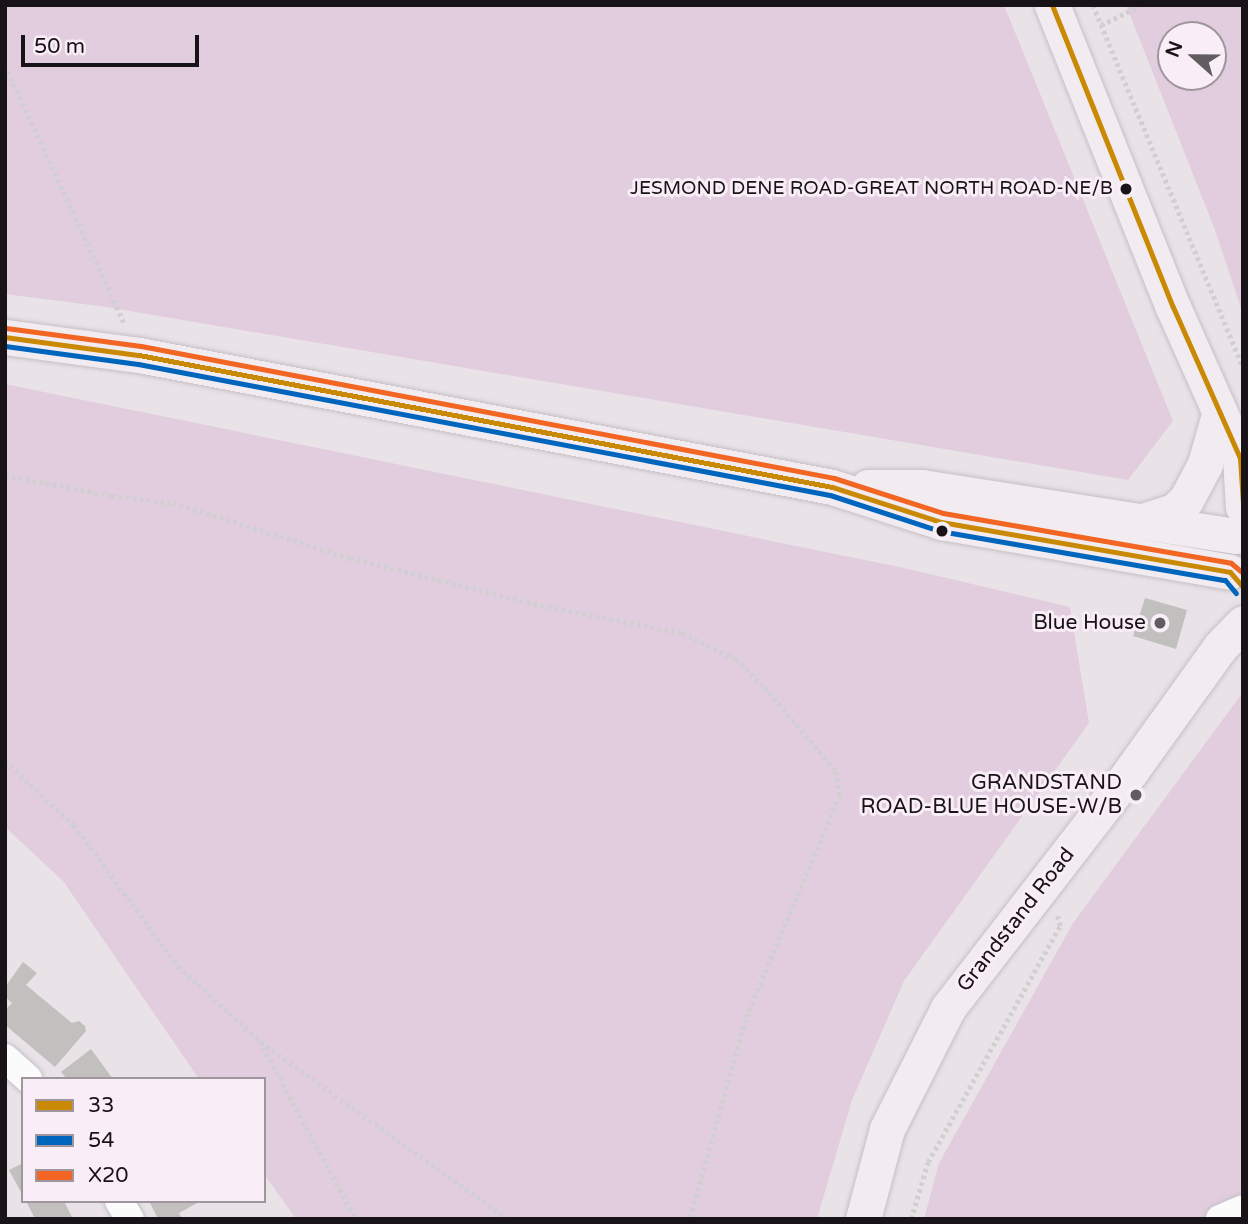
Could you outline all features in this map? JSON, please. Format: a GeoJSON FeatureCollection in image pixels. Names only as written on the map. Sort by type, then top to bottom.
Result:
{"type":"FeatureCollection","features":[{"type":"Feature","properties":{"kind":"main road"},"geometry":{"type":"LineString","coordinates":[[1052,5],[1219,415],[1241,461]]}},
{"type":"Feature","properties":{"kind":"main road"},"geometry":{"type":"LineString","coordinates":[[5,337],[139,355],[832,487],[941,522],[1237,581]]}},
{"type":"Feature","properties":{"kind":"main road"},"geometry":{"type":"LineString","coordinates":[[1140,522],[1174,511],[1186,500],[1205,464],[1219,415]]}},
{"type":"Feature","properties":{"kind":"main road","name":"Grandstand Road"},"geometry":{"type":"LineString","coordinates":[[863,1219],[887,1129],[948,1008],[1231,635],[1237,581],[1229,548],[1240,524],[1241,461]]}},
{"type":"Feature","properties":{"kind":"main road"},"geometry":{"type":"LineString","coordinates":[[832,487],[922,487],[1140,522],[1240,524]]}},
{"type":"Feature","properties":{"kind":"street"},"geometry":{"type":"LineString","coordinates":[[5,1058],[26,1077]]}},
{"type":"Feature","properties":{"kind":"street"},"geometry":{"type":"LineString","coordinates":[[120,1203],[130,1219]]}},
{"type":"Feature","properties":{"kind":"street"},"geometry":{"type":"LineString","coordinates":[[1220,1219],[1243,1209]]}},
{"type":"Feature","properties":{"kind":"path"},"geometry":{"type":"LineString","coordinates":[[1093,5],[1243,367]]}},
{"type":"Feature","properties":{"kind":"path"},"geometry":{"type":"LineString","coordinates":[[1101,25],[1142,5]]}},
{"type":"Feature","properties":{"kind":"path"},"geometry":{"type":"LineString","coordinates":[[5,65],[139,355]]}},
{"type":"Feature","properties":{"kind":"path"},"geometry":{"type":"LineString","coordinates":[[5,475],[173,503],[350,558],[534,604],[682,633],[736,659],[765,687],[836,771],[840,795],[746,1019],[690,1219]]}},
{"type":"Feature","properties":{"kind":"path"},"geometry":{"type":"LineString","coordinates":[[5,761],[74,825],[178,966],[260,1041],[507,1219]]}},
{"type":"Feature","properties":{"kind":"path"},"geometry":{"type":"LineString","coordinates":[[911,1219],[928,1162],[1060,926],[1050,876]]}},
{"type":"Feature","properties":{"kind":"path"},"geometry":{"type":"LineString","coordinates":[[260,1041],[356,1219]]}},
{"type":"Feature","properties":{"kind":"shaded area"},"geometry":{"type":"Polygon","coordinates":[[[5,5],[1004,5],[1173,421],[1128,480],[106,307],[5,294],[5,5]]]}},
{"type":"Feature","properties":{"kind":"shaded area"},"geometry":{"type":"Polygon","coordinates":[[[1126,5],[1243,5],[1243,314],[1215,230],[1160,91],[1227,91],[1227,21],[1157,21],[1157,83],[1126,5]]]}},
{"type":"Feature","properties":{"kind":"shaded area"},"geometry":{"type":"Polygon","coordinates":[[[5,384],[904,568],[1070,607],[1089,723],[904,981],[852,1100],[817,1219],[296,1219],[266,1177],[266,1077],[198,1077],[63,881],[5,827],[5,384]]]}},
{"type":"Feature","properties":{"kind":"shaded area"},"geometry":{"type":"Polygon","coordinates":[[[1243,692],[1243,1219],[924,1219],[939,1163],[1073,923],[1243,692]]]}},
{"type":"Feature","properties":{"kind":"building","name":"Blue House"},"geometry":{"type":"Polygon","coordinates":[[[1145,598],[1187,610],[1176,649],[1133,636],[1145,598]]]}},
{"type":"Feature","properties":{"kind":"building"},"geometry":{"type":"Polygon","coordinates":[[[23,962],[37,973],[26,985],[72,1023],[79,1021],[85,1026],[86,1031],[55,1067],[5,1025],[5,1010],[12,1003],[5,997],[5,987],[23,962]]]}},
{"type":"Feature","properties":{"kind":"building"},"geometry":{"type":"Polygon","coordinates":[[[91,1049],[112,1077],[65,1077],[61,1072],[91,1049]]]}},
{"type":"Feature","properties":{"kind":"building"},"geometry":{"type":"Polygon","coordinates":[[[21,1164],[21,1192],[9,1170],[21,1164]]]}},
{"type":"Feature","properties":{"kind":"building"},"geometry":{"type":"Polygon","coordinates":[[[27,1203],[65,1203],[73,1219],[35,1219],[27,1203]]]}},
{"type":"Feature","properties":{"kind":"building"},"geometry":{"type":"Polygon","coordinates":[[[150,1203],[197,1203],[179,1213],[182,1219],[158,1219],[150,1203]]]}},
{"type":"Feature","properties":{"kind":"transit line","name":"33"},"geometry":{"type":"LineString","coordinates":[[1052,5],[1173,307],[1240,458],[1243,503]]}},
{"type":"Feature","properties":{"kind":"transit line","name":"X20"},"geometry":{"type":"LineString","coordinates":[[6,328],[141,346],[834,478],[943,513],[1231,563],[1243,573]]}},
{"type":"Feature","properties":{"kind":"transit line","name":"33"},"geometry":{"type":"LineString","coordinates":[[5,337],[139,355],[832,487],[941,522],[1230,572],[1243,587]]}},
{"type":"Feature","properties":{"kind":"transit line","name":"54"},"geometry":{"type":"LineString","coordinates":[[5,346],[138,364],[830,495],[940,531],[1225,580],[1236,593]]}},
{"type":"Feature","properties":{"kind":"place","name":"JESMOND DENE ROAD-GREAT NORTH ROAD-NE/B"},"geometry":{"type":"Point","coordinates":[1126,189]}},
{"type":"Feature","properties":{"kind":"place","name":"Blue House"},"geometry":{"type":"Point","coordinates":[1160,623]}},
{"type":"Feature","properties":{"kind":"place","name":"GRANDSTAND ROAD-BLUE HOUSE-W/B"},"geometry":{"type":"Point","coordinates":[1136,795]}}]}
